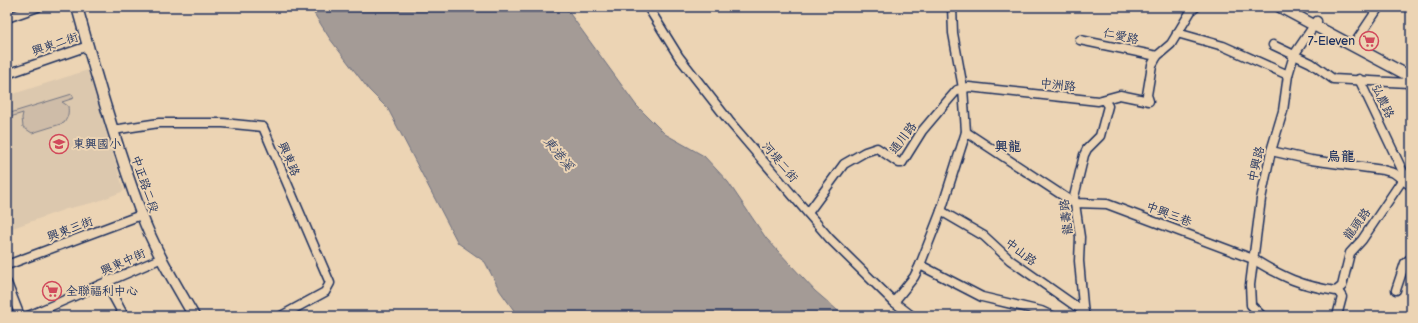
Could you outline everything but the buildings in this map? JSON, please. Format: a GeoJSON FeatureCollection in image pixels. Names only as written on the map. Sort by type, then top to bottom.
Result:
{"type":"FeatureCollection","features":[{"type":"Feature","properties":{"kind":"main road","name":"中正路二段"},"geometry":{"type":"LineString","coordinates":[[77,7],[113,130],[141,215],[162,258],[194,316]]}},
{"type":"Feature","properties":{"kind":"main road"},"geometry":{"type":"LineString","coordinates":[[1280,7],[1315,23],[1354,44],[1411,70]]}},
{"type":"Feature","properties":{"kind":"main road"},"geometry":{"type":"LineString","coordinates":[[1291,7],[1315,23]]}},
{"type":"Feature","properties":{"kind":"main road"},"geometry":{"type":"LineString","coordinates":[[1354,44],[1409,80]]}},
{"type":"Feature","properties":{"kind":"street"},"geometry":{"type":"LineString","coordinates":[[7,18],[25,9],[38,7]]}},
{"type":"Feature","properties":{"kind":"street","name":"河堤二街"},"geometry":{"type":"LineString","coordinates":[[648,7],[678,57],[729,121],[808,214],[830,239],[894,302],[912,316]]}},
{"type":"Feature","properties":{"kind":"street"},"geometry":{"type":"LineString","coordinates":[[894,302],[914,277],[920,265],[942,211],[966,132],[963,88],[953,33],[952,7]]}},
{"type":"Feature","properties":{"kind":"street"},"geometry":{"type":"LineString","coordinates":[[1157,56],[1171,44],[1191,11],[1196,7]]}},
{"type":"Feature","properties":{"kind":"street"},"geometry":{"type":"LineString","coordinates":[[1354,44],[1379,7]]}},
{"type":"Feature","properties":{"kind":"street","name":"中興路"},"geometry":{"type":"LineString","coordinates":[[1262,316],[1251,305],[1250,285],[1261,199],[1271,152],[1283,111],[1288,74],[1294,55],[1315,23]]}},
{"type":"Feature","properties":{"kind":"street"},"geometry":{"type":"LineString","coordinates":[[1177,33],[1223,46],[1288,74]]}},
{"type":"Feature","properties":{"kind":"street","name":"仁愛路"},"geometry":{"type":"LineString","coordinates":[[1080,40],[1157,56]]}},
{"type":"Feature","properties":{"kind":"street","name":"弘農路"},"geometry":{"type":"LineString","coordinates":[[1273,45],[1323,70],[1333,79],[1409,80]]}},
{"type":"Feature","properties":{"kind":"street","name":"興東二街"},"geometry":{"type":"LineString","coordinates":[[7,74],[88,46]]}},
{"type":"Feature","properties":{"kind":"street","name":"中洲路"},"geometry":{"type":"LineString","coordinates":[[963,88],[1098,101],[1120,95],[1149,101],[1147,95],[1152,65],[1157,56]]}},
{"type":"Feature","properties":{"kind":"street","name":"弘農路"},"geometry":{"type":"LineString","coordinates":[[1359,79],[1406,176]]}},
{"type":"Feature","properties":{"kind":"street","name":"通川路"},"geometry":{"type":"LineString","coordinates":[[808,214],[844,164],[855,157],[877,148],[899,164],[902,163],[922,131],[957,90],[963,88]]}},
{"type":"Feature","properties":{"kind":"street","name":"龍壽路"},"geometry":{"type":"LineString","coordinates":[[1084,314],[1078,261],[1080,237],[1074,197],[1084,155],[1087,149],[1100,136],[1108,106],[1104,100]]}},
{"type":"Feature","properties":{"kind":"street","name":"興東路"},"geometry":{"type":"LineString","coordinates":[[113,130],[159,123],[223,123],[262,127],[330,283],[325,292],[280,316]]}},
{"type":"Feature","properties":{"kind":"street"},"geometry":{"type":"LineString","coordinates":[[966,132],[1074,203]]}},
{"type":"Feature","properties":{"kind":"street"},"geometry":{"type":"LineString","coordinates":[[1271,152],[1318,161],[1383,170],[1406,176],[1411,186]]}},
{"type":"Feature","properties":{"kind":"street","name":"龍頭路"},"geometry":{"type":"LineString","coordinates":[[1338,291],[1342,286],[1350,252],[1362,240],[1406,176]]}},
{"type":"Feature","properties":{"kind":"street","name":"中興三巷"},"geometry":{"type":"LineString","coordinates":[[1074,203],[1107,204],[1253,259]]}},
{"type":"Feature","properties":{"kind":"street","name":"中山路"},"geometry":{"type":"LineString","coordinates":[[942,211],[984,236],[1010,260],[1084,314]]}},
{"type":"Feature","properties":{"kind":"street","name":"興東三街"},"geometry":{"type":"LineString","coordinates":[[7,265],[141,215]]}},
{"type":"Feature","properties":{"kind":"street","name":"興東中街"},"geometry":{"type":"LineString","coordinates":[[28,316],[162,258]]}},
{"type":"Feature","properties":{"kind":"street"},"geometry":{"type":"LineString","coordinates":[[1396,290],[1404,263],[1411,258]]}},
{"type":"Feature","properties":{"kind":"street"},"geometry":{"type":"LineString","coordinates":[[1253,259],[1275,273],[1298,283],[1338,291],[1342,297],[1337,316]]}},
{"type":"Feature","properties":{"kind":"street"},"geometry":{"type":"LineString","coordinates":[[920,265],[982,297],[1041,311],[1052,316]]}},
{"type":"Feature","properties":{"kind":"street"},"geometry":{"type":"LineString","coordinates":[[7,283],[20,316]]}},
{"type":"Feature","properties":{"kind":"street"},"geometry":{"type":"LineString","coordinates":[[106,283],[124,316]]}},
{"type":"Feature","properties":{"kind":"shaded area","name":"東興國小"},"geometry":{"type":"Polygon","coordinates":[[[88,70],[124,191],[96,202],[66,209],[7,230],[7,96],[88,70]]]}},
{"type":"Feature","properties":{"kind":"shaded area"},"geometry":{"type":"Polygon","coordinates":[[[72,94],[74,98],[62,102],[68,106],[68,115],[64,123],[32,133],[23,127],[23,113],[7,118],[7,114],[72,94]]]}},
{"type":"Feature","properties":{"kind":"water","name":"東港溪"},"geometry":{"type":"Polygon","coordinates":[[[310,7],[565,7],[636,105],[665,134],[704,156],[728,182],[766,238],[815,291],[844,316],[518,316],[500,291],[485,262],[458,243],[388,109],[369,90],[330,39],[310,7]]]}},
{"type":"Feature","properties":{"kind":"place","name":"7-Eleven"},"geometry":{"type":"Point","coordinates":[1369,41]}},
{"type":"Feature","properties":{"kind":"place","name":"東興國小"},"geometry":{"type":"Point","coordinates":[59,144]}},
{"type":"Feature","properties":{"kind":"place","name":"全聯福利中心"},"geometry":{"type":"Point","coordinates":[52,291]}},
{"type":"Feature","properties":{"kind":"district","name":"興龍"},"geometry":{"type":"Point","coordinates":[1008,146]}},
{"type":"Feature","properties":{"kind":"district","name":"烏龍"},"geometry":{"type":"Point","coordinates":[1341,156]}}]}
